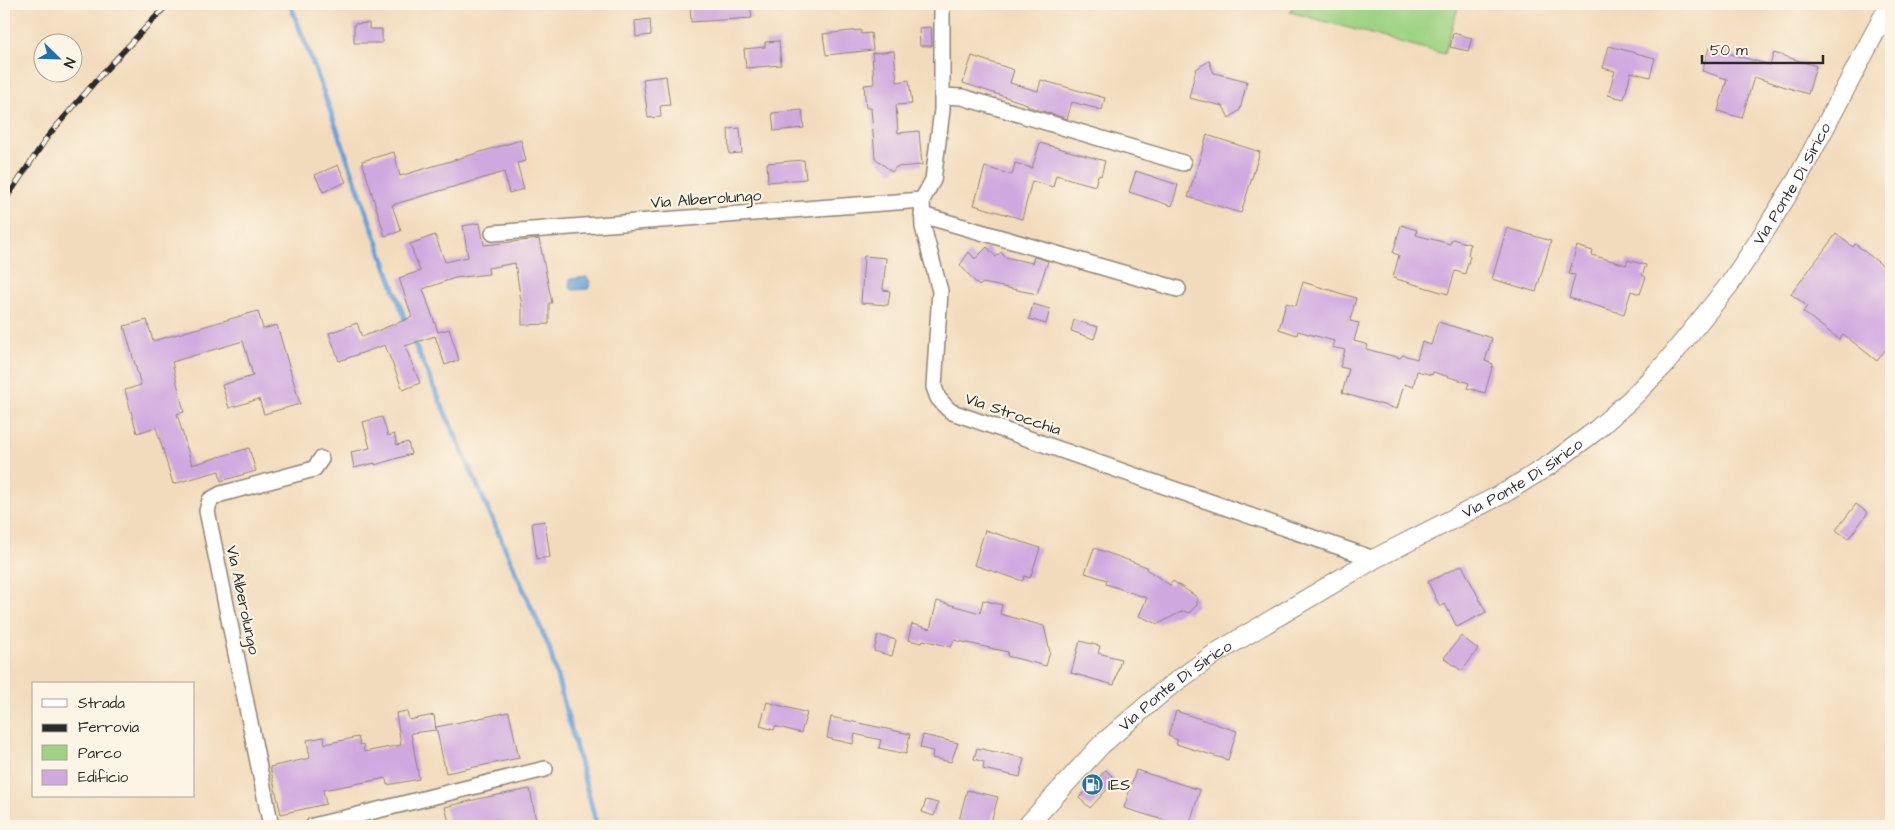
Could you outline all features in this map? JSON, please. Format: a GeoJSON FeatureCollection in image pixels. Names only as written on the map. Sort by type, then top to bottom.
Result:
{"type":"FeatureCollection","features":[{"type":"Feature","properties":{"kind":"street"},"geometry":{"type":"LineString","coordinates":[[942,4],[942,96],[938,156],[933,180],[922,207],[1178,289]]}},
{"type":"Feature","properties":{"kind":"street","name":"Via Ponte Di Sirico"},"geometry":{"type":"LineString","coordinates":[[1027,826],[1100,745],[1166,689],[1216,653],[1374,559],[1506,492],[1551,464],[1594,432],[1630,400],[1666,364],[1729,285],[1756,245],[1798,178],[1890,4]]}},
{"type":"Feature","properties":{"kind":"street"},"geometry":{"type":"LineString","coordinates":[[942,96],[962,98],[1183,163]]}},
{"type":"Feature","properties":{"kind":"street","name":"Via Strocchia"},"geometry":{"type":"LineString","coordinates":[[922,207],[923,227],[940,291],[934,386],[938,398],[947,408],[959,414],[1374,559]]}},
{"type":"Feature","properties":{"kind":"street","name":"Via Alberolungo"},"geometry":{"type":"LineString","coordinates":[[493,233],[922,207]]}},
{"type":"Feature","properties":{"kind":"street","name":"Via Alberolungo"},"geometry":{"type":"LineString","coordinates":[[272,826],[207,511],[210,500],[221,494],[314,469],[321,459]]}},
{"type":"Feature","properties":{"kind":"street"},"geometry":{"type":"LineString","coordinates":[[313,826],[545,769]]}},
{"type":"Feature","properties":{"kind":"green space"},"geometry":{"type":"Polygon","coordinates":[[[1293,4],[1459,4],[1444,54],[1290,12],[1293,4]]]}},
{"type":"Feature","properties":{"kind":"water"},"geometry":{"type":"Polygon","coordinates":[[[587,277],[591,283],[588,289],[573,290],[569,287],[570,279],[587,277]]]}},
{"type":"Feature","properties":{"kind":"building"},"geometry":{"type":"Polygon","coordinates":[[[690,4],[750,4],[752,18],[691,22],[690,4]]]}},
{"type":"Feature","properties":{"kind":"building"},"geometry":{"type":"Polygon","coordinates":[[[650,19],[651,35],[636,37],[635,21],[650,19]]]}},
{"type":"Feature","properties":{"kind":"building"},"geometry":{"type":"Polygon","coordinates":[[[369,23],[369,29],[382,29],[382,43],[354,43],[354,24],[369,23]]]}},
{"type":"Feature","properties":{"kind":"building"},"geometry":{"type":"Polygon","coordinates":[[[931,27],[932,46],[920,46],[919,28],[931,27]]]}},
{"type":"Feature","properties":{"kind":"building"},"geometry":{"type":"Polygon","coordinates":[[[861,30],[861,34],[871,33],[873,50],[826,55],[823,34],[861,30]]]}},
{"type":"Feature","properties":{"kind":"building"},"geometry":{"type":"Polygon","coordinates":[[[1453,33],[1472,38],[1468,51],[1450,47],[1453,33]]]}},
{"type":"Feature","properties":{"kind":"building"},"geometry":{"type":"Polygon","coordinates":[[[779,41],[781,65],[746,68],[744,49],[765,47],[765,42],[779,41]]]}},
{"type":"Feature","properties":{"kind":"building"},"geometry":{"type":"Polygon","coordinates":[[[1609,46],[1655,58],[1650,77],[1631,72],[1624,99],[1608,95],[1615,71],[1603,68],[1609,46]]]}},
{"type":"Feature","properties":{"kind":"building"},"geometry":{"type":"Polygon","coordinates":[[[1709,48],[1770,65],[1774,53],[1816,66],[1808,94],[1754,77],[1742,118],[1718,111],[1727,79],[1702,71],[1709,48]]]}},
{"type":"Feature","properties":{"kind":"building"},"geometry":{"type":"Polygon","coordinates":[[[894,51],[897,82],[909,80],[912,104],[896,105],[898,133],[919,131],[922,165],[896,167],[892,172],[875,158],[871,108],[866,108],[864,85],[874,84],[872,53],[894,51]]]}},
{"type":"Feature","properties":{"kind":"building"},"geometry":{"type":"Polygon","coordinates":[[[972,56],[1014,70],[1010,83],[1038,91],[1041,80],[1105,98],[1102,110],[1072,102],[1067,119],[963,83],[972,56]]]}},
{"type":"Feature","properties":{"kind":"building"},"geometry":{"type":"Polygon","coordinates":[[[1209,61],[1214,73],[1247,81],[1240,110],[1229,118],[1223,106],[1189,98],[1196,69],[1209,61]]]}},
{"type":"Feature","properties":{"kind":"building"},"geometry":{"type":"Polygon","coordinates":[[[666,76],[670,105],[660,106],[661,117],[648,118],[643,79],[666,76]]]}},
{"type":"Feature","properties":{"kind":"building"},"geometry":{"type":"Polygon","coordinates":[[[802,110],[804,128],[774,131],[772,113],[802,110]]]}},
{"type":"Feature","properties":{"kind":"building"},"geometry":{"type":"Polygon","coordinates":[[[740,128],[742,153],[729,154],[728,129],[740,128]]]}},
{"type":"Feature","properties":{"kind":"building"},"geometry":{"type":"Polygon","coordinates":[[[1207,135],[1260,152],[1241,213],[1188,197],[1207,135]]]}},
{"type":"Feature","properties":{"kind":"building"},"geometry":{"type":"Polygon","coordinates":[[[521,140],[526,161],[517,163],[524,189],[509,193],[504,172],[392,205],[401,231],[385,236],[362,161],[394,152],[400,176],[521,140]]]}},
{"type":"Feature","properties":{"kind":"building"},"geometry":{"type":"Polygon","coordinates":[[[1040,143],[1105,161],[1101,176],[1098,175],[1095,186],[1056,175],[1053,187],[1032,181],[1022,219],[974,205],[985,167],[1012,175],[1015,163],[1032,168],[1040,143]]]}},
{"type":"Feature","properties":{"kind":"building"},"geometry":{"type":"Polygon","coordinates":[[[804,160],[806,179],[768,182],[767,163],[804,160]]]}},
{"type":"Feature","properties":{"kind":"building"},"geometry":{"type":"Polygon","coordinates":[[[338,165],[346,182],[323,192],[315,175],[338,165]]]}},
{"type":"Feature","properties":{"kind":"building"},"geometry":{"type":"Polygon","coordinates":[[[1136,171],[1178,185],[1172,206],[1129,192],[1136,171]]]}},
{"type":"Feature","properties":{"kind":"building"},"geometry":{"type":"Polygon","coordinates":[[[480,223],[484,245],[539,239],[552,303],[549,303],[549,324],[522,325],[522,307],[515,263],[488,268],[489,274],[455,278],[423,289],[438,332],[449,329],[459,360],[445,365],[435,336],[405,346],[420,383],[403,390],[385,345],[339,361],[329,333],[357,323],[362,337],[412,317],[399,278],[420,271],[410,244],[435,235],[445,262],[468,257],[463,226],[480,223]]]}},
{"type":"Feature","properties":{"kind":"building"},"geometry":{"type":"Polygon","coordinates":[[[1401,225],[1417,230],[1416,235],[1450,244],[1452,239],[1470,244],[1468,255],[1470,256],[1465,274],[1455,271],[1448,294],[1393,278],[1399,255],[1393,253],[1401,225]]]}},
{"type":"Feature","properties":{"kind":"building"},"geometry":{"type":"Polygon","coordinates":[[[1507,228],[1551,241],[1536,292],[1492,279],[1507,228]]]}},
{"type":"Feature","properties":{"kind":"building"},"geometry":{"type":"Polygon","coordinates":[[[1836,234],[1853,247],[1855,244],[1891,272],[1891,342],[1877,361],[1843,334],[1839,339],[1803,312],[1807,306],[1791,294],[1836,234]]]}},
{"type":"Feature","properties":{"kind":"building"},"geometry":{"type":"Polygon","coordinates":[[[1577,246],[1593,251],[1592,255],[1626,265],[1628,260],[1646,265],[1642,275],[1646,277],[1640,294],[1631,291],[1624,314],[1569,298],[1575,275],[1569,274],[1577,246]]]}},
{"type":"Feature","properties":{"kind":"building"},"geometry":{"type":"Polygon","coordinates":[[[987,247],[996,257],[1001,252],[1005,257],[1032,263],[1034,257],[1048,261],[1037,294],[983,283],[979,286],[960,265],[969,252],[975,259],[987,247]]]}},
{"type":"Feature","properties":{"kind":"building"},"geometry":{"type":"Polygon","coordinates":[[[864,256],[886,258],[883,290],[890,291],[888,305],[861,303],[864,256]]]}},
{"type":"Feature","properties":{"kind":"building"},"geometry":{"type":"Polygon","coordinates":[[[1303,282],[1356,298],[1350,321],[1359,323],[1354,341],[1368,345],[1366,349],[1400,358],[1403,355],[1417,359],[1422,342],[1431,345],[1438,322],[1492,338],[1485,361],[1493,364],[1485,393],[1467,388],[1469,383],[1433,372],[1432,375],[1417,371],[1413,387],[1404,384],[1397,409],[1342,393],[1349,369],[1340,367],[1345,350],[1332,347],[1334,341],[1298,331],[1297,335],[1279,329],[1286,303],[1296,306],[1303,282]]]}},
{"type":"Feature","properties":{"kind":"building"},"geometry":{"type":"Polygon","coordinates":[[[1033,304],[1050,309],[1046,324],[1029,319],[1033,304]]]}},
{"type":"Feature","properties":{"kind":"building"},"geometry":{"type":"Polygon","coordinates":[[[258,311],[263,329],[277,325],[300,404],[264,414],[259,399],[229,408],[222,385],[253,376],[243,341],[172,362],[184,412],[177,414],[192,465],[249,448],[256,471],[221,481],[219,471],[173,484],[156,427],[137,433],[125,390],[141,385],[124,326],[147,320],[153,341],[258,311]]]}},
{"type":"Feature","properties":{"kind":"building"},"geometry":{"type":"Polygon","coordinates":[[[1074,320],[1098,327],[1094,339],[1071,331],[1074,320]]]}},
{"type":"Feature","properties":{"kind":"building"},"geometry":{"type":"Polygon","coordinates":[[[382,417],[388,436],[394,434],[397,445],[408,442],[411,454],[375,465],[375,463],[354,468],[351,452],[370,448],[363,422],[382,417]]]}},
{"type":"Feature","properties":{"kind":"building"},"geometry":{"type":"Polygon","coordinates":[[[1856,504],[1868,513],[1848,539],[1836,530],[1856,504]]]}},
{"type":"Feature","properties":{"kind":"building"},"geometry":{"type":"Polygon","coordinates":[[[545,521],[550,557],[537,559],[532,523],[545,521]]]}},
{"type":"Feature","properties":{"kind":"building"},"geometry":{"type":"Polygon","coordinates":[[[985,530],[1040,548],[1030,578],[1024,576],[1023,581],[974,565],[985,530]]]}},
{"type":"Feature","properties":{"kind":"building"},"geometry":{"type":"Polygon","coordinates":[[[1094,548],[1147,567],[1146,569],[1170,585],[1173,581],[1197,597],[1197,605],[1189,613],[1183,611],[1158,624],[1139,616],[1147,598],[1106,584],[1107,580],[1085,573],[1094,548]]]}},
{"type":"Feature","properties":{"kind":"building"},"geometry":{"type":"Polygon","coordinates":[[[1462,565],[1486,612],[1457,627],[1445,604],[1440,607],[1428,582],[1462,565]]]}},
{"type":"Feature","properties":{"kind":"building"},"geometry":{"type":"Polygon","coordinates":[[[983,600],[1002,605],[1000,614],[1044,626],[1050,652],[1046,666],[1007,656],[1008,652],[954,640],[951,647],[923,640],[922,643],[908,640],[912,624],[930,629],[937,601],[980,613],[983,600]]]}},
{"type":"Feature","properties":{"kind":"building"},"geometry":{"type":"Polygon","coordinates":[[[878,635],[896,640],[892,656],[874,651],[878,635]]]}},
{"type":"Feature","properties":{"kind":"building"},"geometry":{"type":"Polygon","coordinates":[[[1461,636],[1478,649],[1462,671],[1444,658],[1461,636]]]}},
{"type":"Feature","properties":{"kind":"building"},"geometry":{"type":"Polygon","coordinates":[[[1080,641],[1100,646],[1098,653],[1121,659],[1114,685],[1071,673],[1080,641]]]}},
{"type":"Feature","properties":{"kind":"building"},"geometry":{"type":"Polygon","coordinates":[[[767,702],[807,713],[801,733],[775,726],[774,730],[760,726],[767,702]]]}},
{"type":"Feature","properties":{"kind":"building"},"geometry":{"type":"Polygon","coordinates":[[[407,711],[409,720],[434,715],[436,730],[411,733],[419,779],[387,785],[386,778],[323,790],[326,804],[281,814],[270,767],[310,758],[307,740],[324,737],[325,744],[358,737],[360,745],[363,744],[364,752],[401,745],[396,713],[407,711]]]}},
{"type":"Feature","properties":{"kind":"building"},"geometry":{"type":"Polygon","coordinates":[[[1176,711],[1237,731],[1228,760],[1176,744],[1178,740],[1168,736],[1176,711]]]}},
{"type":"Feature","properties":{"kind":"building"},"geometry":{"type":"Polygon","coordinates":[[[509,712],[519,758],[446,773],[436,727],[509,712]]]}},
{"type":"Feature","properties":{"kind":"building"},"geometry":{"type":"Polygon","coordinates":[[[831,717],[910,734],[906,754],[879,748],[881,740],[855,734],[853,744],[827,738],[831,717]]]}},
{"type":"Feature","properties":{"kind":"building"},"geometry":{"type":"Polygon","coordinates":[[[923,735],[958,743],[951,762],[932,758],[933,751],[920,748],[923,735]]]}},
{"type":"Feature","properties":{"kind":"building"},"geometry":{"type":"Polygon","coordinates":[[[977,748],[1024,758],[1020,777],[983,769],[984,762],[974,759],[977,748]]]}},
{"type":"Feature","properties":{"kind":"building"},"geometry":{"type":"Polygon","coordinates":[[[1106,770],[1116,780],[1090,808],[1079,798],[1106,770]]]}},
{"type":"Feature","properties":{"kind":"building"},"geometry":{"type":"Polygon","coordinates":[[[1136,770],[1200,790],[1189,826],[1183,826],[1124,808],[1136,770]]]}},
{"type":"Feature","properties":{"kind":"building"},"geometry":{"type":"Polygon","coordinates":[[[530,789],[537,826],[450,826],[445,807],[530,789]]]}},
{"type":"Feature","properties":{"kind":"building"},"geometry":{"type":"Polygon","coordinates":[[[967,790],[998,797],[990,826],[958,824],[967,790]]]}},
{"type":"Feature","properties":{"kind":"building"},"geometry":{"type":"Polygon","coordinates":[[[926,800],[938,803],[934,816],[922,812],[926,800]]]}},
{"type":"Feature","properties":{"kind":"waterway"},"geometry":{"type":"LineString","coordinates":[[290,4],[407,325]]}},
{"type":"Feature","properties":{"kind":"waterway"},"geometry":{"type":"LineString","coordinates":[[412,338],[549,647],[597,826]]}},
{"type":"Feature","properties":{"kind":"railway"},"geometry":{"type":"LineString","coordinates":[[4,202],[48,136],[100,76],[168,4]]}},
{"type":"Feature","properties":{"kind":"place","name":"IES"},"geometry":{"type":"Point","coordinates":[1092,785]}}]}
